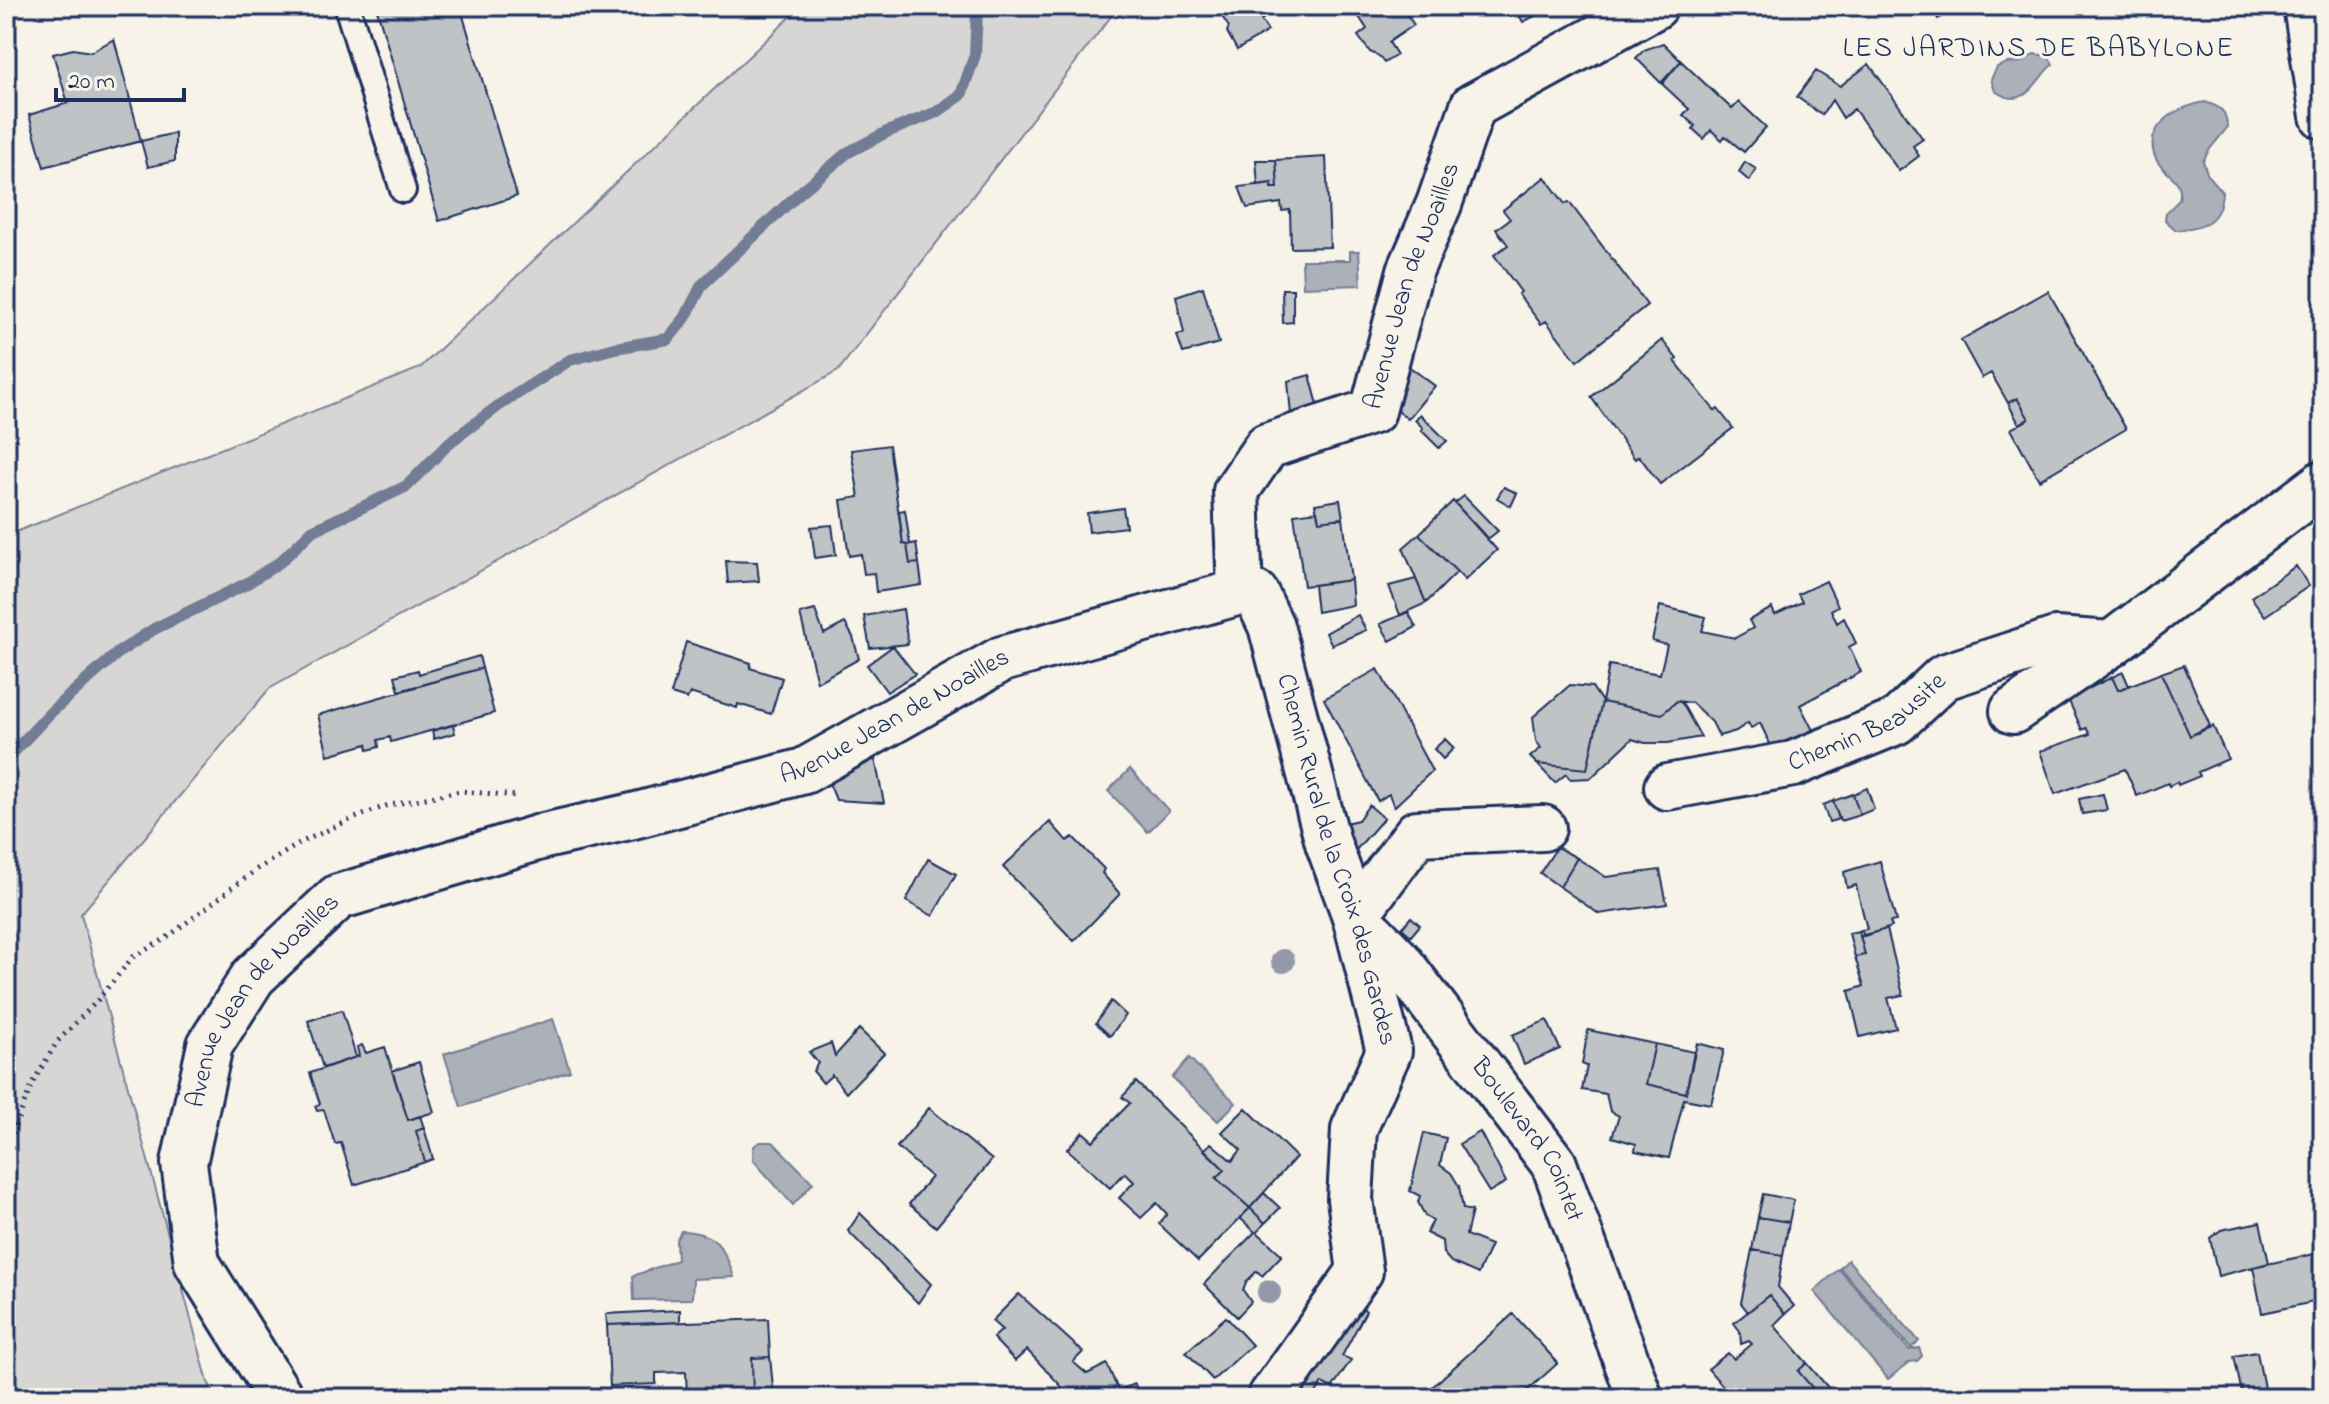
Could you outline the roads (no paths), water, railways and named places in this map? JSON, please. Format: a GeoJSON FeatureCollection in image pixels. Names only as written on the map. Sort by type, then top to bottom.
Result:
{"type":"FeatureCollection","features":[{"type":"Feature","properties":{"kind":"street","name":"Avenue Jean de Noailles"},"geometry":{"type":"LineString","coordinates":[[281,1398],[197,1263],[184,1163],[210,1045],[253,977],[338,897],[544,836],[804,771],[1002,659],[1240,592],[1236,491],[1267,446],[1373,411],[1410,271],[1439,204],[1473,106],[1655,6]]}},
{"type":"Feature","properties":{"kind":"street"},"geometry":{"type":"LineString","coordinates":[[2306,6],[2323,116]]}},
{"type":"Feature","properties":{"kind":"street"},"geometry":{"type":"LineString","coordinates":[[2013,711],[2111,644],[2323,483]]}},
{"type":"Feature","properties":{"kind":"street","name":"Chemin Rural de la Croix des Gardes"},"geometry":{"type":"LineString","coordinates":[[1240,592],[1256,594],[1271,626],[1328,843],[1355,916],[1389,1051],[1354,1129],[1350,1199],[1360,1271],[1270,1398]]}},
{"type":"Feature","properties":{"kind":"street","name":"Chemin Beausite"},"geometry":{"type":"LineString","coordinates":[[1667,787],[1793,764],[1896,722],[1944,677],[2056,640],[2111,644]]}},
{"type":"Feature","properties":{"kind":"street"},"geometry":{"type":"LineString","coordinates":[[1355,916],[1417,833],[1543,828]]}},
{"type":"Feature","properties":{"kind":"street","name":"Boulevard Cointet"},"geometry":{"type":"LineString","coordinates":[[1355,916],[1399,961],[1554,1164],[1640,1398]]}},
{"type":"Feature","properties":{"kind":"lane"},"geometry":{"type":"LineString","coordinates":[[347,6],[403,190]]}},
{"type":"Feature","properties":{"kind":"waterway"},"geometry":{"type":"LineString","coordinates":[[6,760],[52,711],[119,652],[154,629],[246,584],[280,562],[312,531],[407,486],[450,442],[501,404],[570,360],[668,339],[685,318],[702,285],[796,196],[847,153],[887,132],[937,112],[961,95],[975,55],[979,6]]}},
{"type":"Feature","properties":{"kind":"district","name":"LES JARDINS DE BABYLONE"},"geometry":{"type":"Point","coordinates":[2039,49]}}]}
